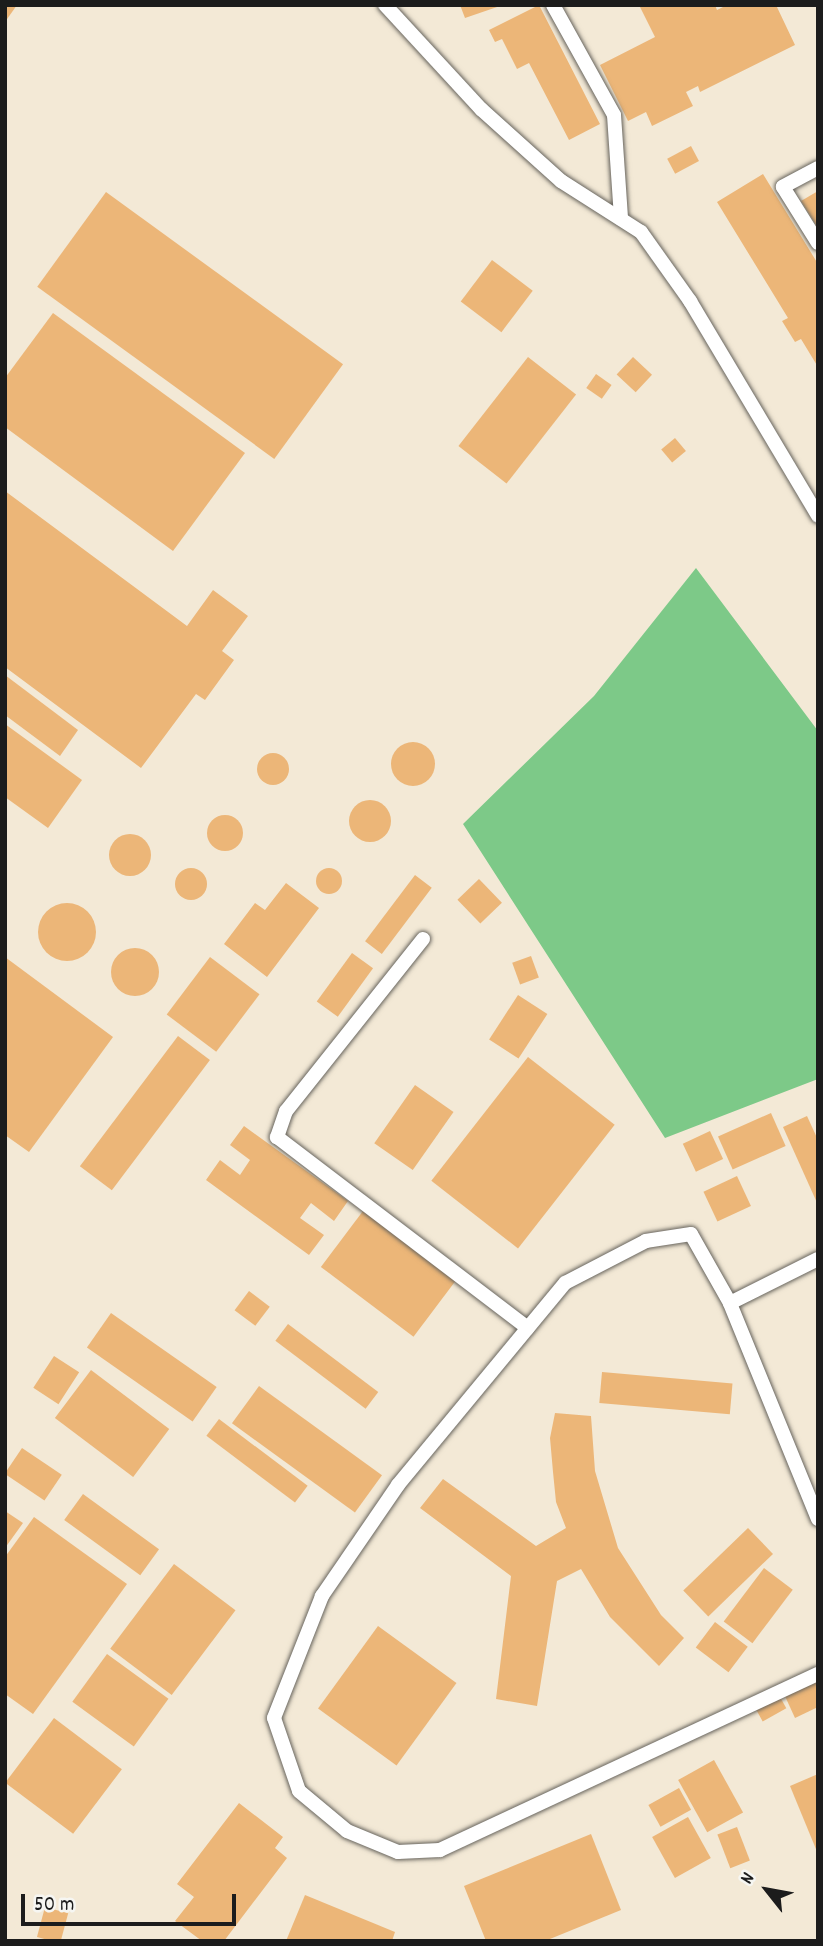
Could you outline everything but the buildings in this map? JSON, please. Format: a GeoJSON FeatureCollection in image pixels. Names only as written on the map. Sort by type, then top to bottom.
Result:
{"type":"FeatureCollection","features":[{"type":"Feature","properties":{"kind":"lane"},"geometry":{"type":"LineString","coordinates":[[385,5],[481,110],[561,181],[641,232],[690,302],[818,516]]}},
{"type":"Feature","properties":{"kind":"lane"},"geometry":{"type":"LineString","coordinates":[[553,5],[614,115],[621,219]]}},
{"type":"Feature","properties":{"kind":"lane"},"geometry":{"type":"LineString","coordinates":[[818,168],[783,187],[818,243]]}},
{"type":"Feature","properties":{"kind":"lane"},"geometry":{"type":"LineString","coordinates":[[423,939],[286,1111],[277,1137],[528,1328]]}},
{"type":"Feature","properties":{"kind":"lane"},"geometry":{"type":"LineString","coordinates":[[818,1519],[730,1303],[691,1234],[646,1241],[612,1255],[565,1283],[398,1485],[322,1596],[274,1718],[299,1791],[347,1831],[398,1852],[440,1850],[818,1674]]}},
{"type":"Feature","properties":{"kind":"lane"},"geometry":{"type":"LineString","coordinates":[[730,1303],[818,1259]]}},
{"type":"Feature","properties":{"kind":"green space"},"geometry":{"type":"Polygon","coordinates":[[[696,568],[818,731],[818,1079],[665,1138],[463,824],[594,696],[696,568]]]}}]}
